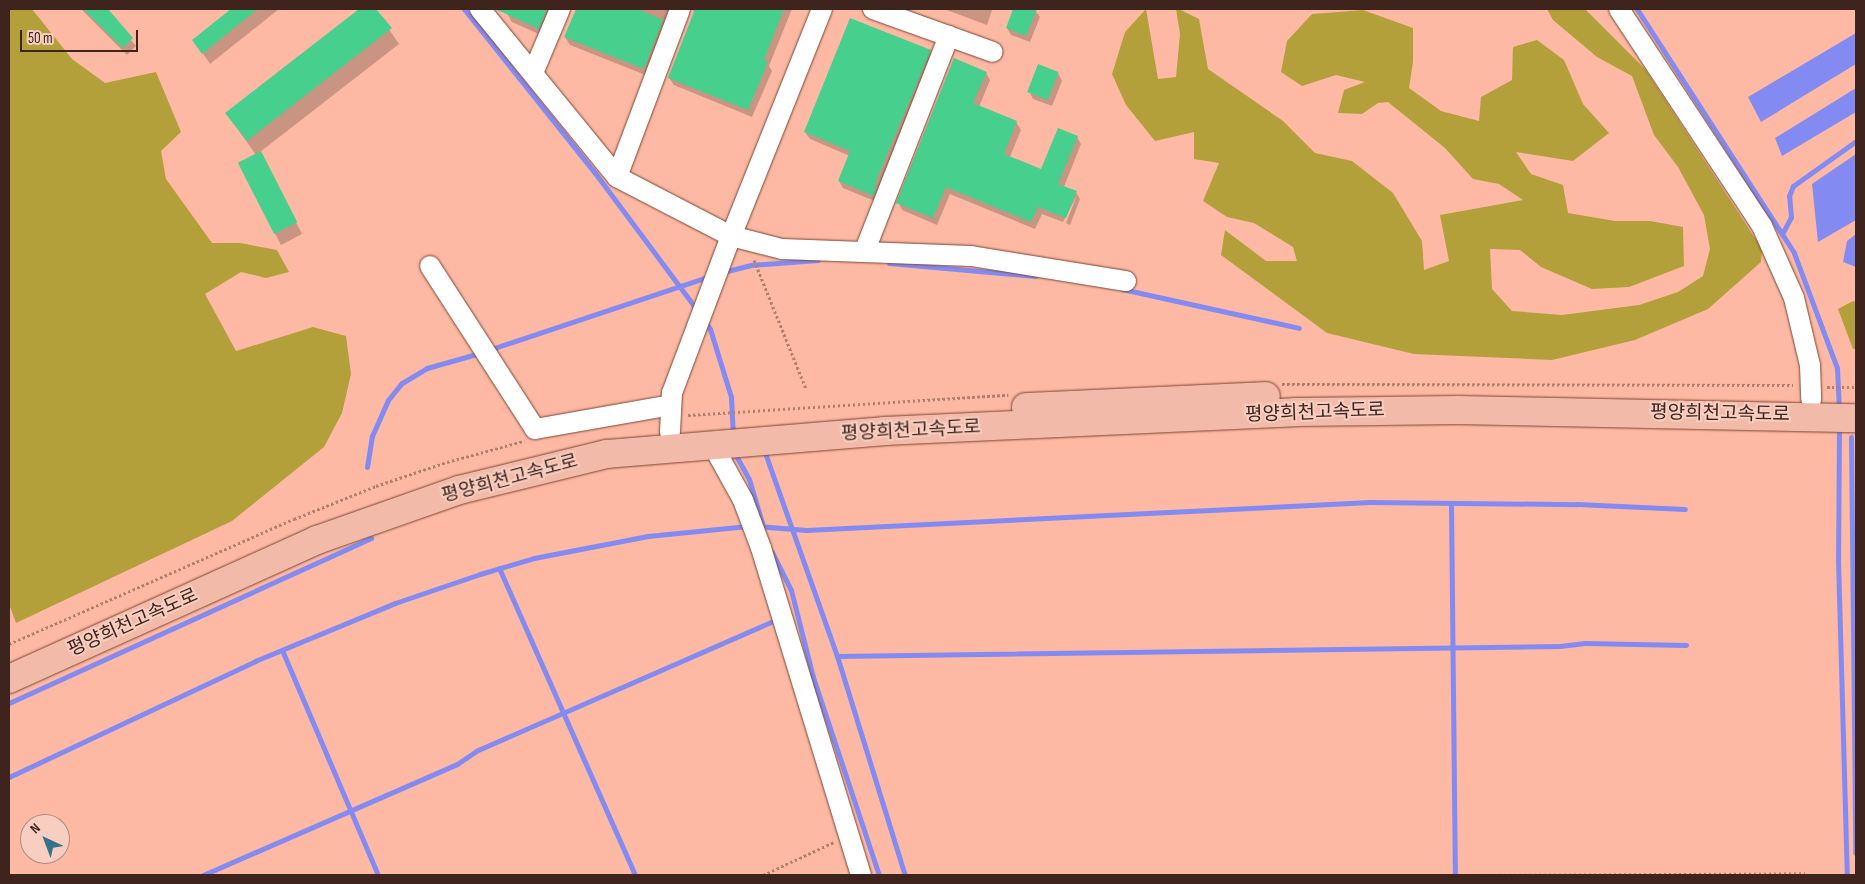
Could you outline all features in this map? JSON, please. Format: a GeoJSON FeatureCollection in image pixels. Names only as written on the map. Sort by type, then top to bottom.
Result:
{"type":"FeatureCollection","features":[{"type":"Feature","properties":{"kind":"highway","name":"평양희천고속도로"},"geometry":{"type":"LineString","coordinates":[[9,662],[301,530],[440,480],[515,457],[585,440],[670,432],[1222,396],[1855,402]]}},
{"type":"Feature","properties":{"kind":"highway","name":"평양희천고속도로"},"geometry":{"type":"LineString","coordinates":[[9,680],[317,540],[459,490],[607,454],[729,429]]}},
{"type":"Feature","properties":{"kind":"street"},"geometry":{"type":"LineString","coordinates":[[480,9],[617,177],[731,236],[782,249],[865,250],[971,256],[1126,282]]}},
{"type":"Feature","properties":{"kind":"street"},"geometry":{"type":"LineString","coordinates":[[533,73],[560,9]]}},
{"type":"Feature","properties":{"kind":"street"},"geometry":{"type":"LineString","coordinates":[[617,177],[680,9]]}},
{"type":"Feature","properties":{"kind":"street"},"geometry":{"type":"LineString","coordinates":[[670,432],[672,394],[731,236],[822,9]]}},
{"type":"Feature","properties":{"kind":"street"},"geometry":{"type":"LineString","coordinates":[[873,9],[993,52]]}},
{"type":"Feature","properties":{"kind":"street"},"geometry":{"type":"LineString","coordinates":[[1619,9],[1762,226],[1794,298],[1820,401]]}},
{"type":"Feature","properties":{"kind":"street"},"geometry":{"type":"LineString","coordinates":[[865,250],[950,36]]}},
{"type":"Feature","properties":{"kind":"street"},"geometry":{"type":"LineString","coordinates":[[430,266],[535,429],[671,405]]}},
{"type":"Feature","properties":{"kind":"street"},"geometry":{"type":"LineString","coordinates":[[729,429],[731,475],[752,526],[861,875]]}},
{"type":"Feature","properties":{"kind":"path"},"geometry":{"type":"LineString","coordinates":[[754,261],[806,390]]}},
{"type":"Feature","properties":{"kind":"path"},"geometry":{"type":"LineString","coordinates":[[1820,401],[1855,402]]}},
{"type":"Feature","properties":{"kind":"path"},"geometry":{"type":"LineString","coordinates":[[764,875],[848,835]]}},
{"type":"Feature","properties":{"kind":"path"},"geometry":{"type":"LineString","coordinates":[[1474,875],[1805,873]]}},
{"type":"Feature","properties":{"kind":"shaded area"},"geometry":{"type":"Polygon","coordinates":[[[9,9],[32,9],[72,59],[105,83],[156,72],[181,132],[161,151],[166,179],[212,243],[240,243],[277,250],[289,272],[266,278],[241,272],[205,294],[236,351],[313,327],[346,336],[351,374],[342,413],[324,447],[232,521],[16,623],[9,604],[9,9]]]}},
{"type":"Feature","properties":{"kind":"shaded area"},"geometry":{"type":"Polygon","coordinates":[[[1146,9],[1158,79],[1176,77],[1180,34],[1176,9],[1179,9],[1199,19],[1208,69],[1283,121],[1315,153],[1352,161],[1393,193],[1422,241],[1424,270],[1449,261],[1440,215],[1523,200],[1499,184],[1473,179],[1445,148],[1388,102],[1378,103],[1362,114],[1338,113],[1344,90],[1365,82],[1336,75],[1302,86],[1281,72],[1287,41],[1312,14],[1363,10],[1413,28],[1413,62],[1409,88],[1441,111],[1479,121],[1481,97],[1512,80],[1513,47],[1537,40],[1564,60],[1583,104],[1609,133],[1573,161],[1516,152],[1531,174],[1563,185],[1568,213],[1615,221],[1650,221],[1683,227],[1684,266],[1629,287],[1592,289],[1541,267],[1520,250],[1490,249],[1492,289],[1512,311],[1562,315],[1639,305],[1678,292],[1703,276],[1710,249],[1704,215],[1678,167],[1654,135],[1632,76],[1597,57],[1553,20],[1547,9],[1585,9],[1645,69],[1762,249],[1761,262],[1708,309],[1635,340],[1552,360],[1414,354],[1327,333],[1221,255],[1225,230],[1266,261],[1297,261],[1293,247],[1254,223],[1227,217],[1203,201],[1219,163],[1194,159],[1194,132],[1155,141],[1126,105],[1112,74],[1125,32],[1146,9]]]}},
{"type":"Feature","properties":{"kind":"shaded area"},"geometry":{"type":"Polygon","coordinates":[[[1853,301],[1856,302],[1856,349],[1853,349],[1838,309],[1853,301]]]}},
{"type":"Feature","properties":{"kind":"water"},"geometry":{"type":"Polygon","coordinates":[[[1856,33],[1856,64],[1761,122],[1748,97],[1856,33]]]}},
{"type":"Feature","properties":{"kind":"water"},"geometry":{"type":"Polygon","coordinates":[[[1856,88],[1856,112],[1782,156],[1775,138],[1856,88]]]}},
{"type":"Feature","properties":{"kind":"water"},"geometry":{"type":"Polygon","coordinates":[[[1856,154],[1856,220],[1818,242],[1812,184],[1856,154]]]}},
{"type":"Feature","properties":{"kind":"water"},"geometry":{"type":"Polygon","coordinates":[[[1856,234],[1856,267],[1843,262],[1847,241],[1856,234]]]}},
{"type":"Feature","properties":{"kind":"building"},"geometry":{"type":"Polygon","coordinates":[[[83,9],[108,9],[133,38],[123,48],[83,9]]]}},
{"type":"Feature","properties":{"kind":"building"},"geometry":{"type":"Polygon","coordinates":[[[231,9],[258,9],[202,54],[192,40],[231,9]]]}},
{"type":"Feature","properties":{"kind":"building"},"geometry":{"type":"Polygon","coordinates":[[[359,9],[376,9],[392,28],[247,141],[225,113],[359,9]]]}},
{"type":"Feature","properties":{"kind":"building"},"geometry":{"type":"Polygon","coordinates":[[[495,9],[547,9],[539,29],[495,9]]]}},
{"type":"Feature","properties":{"kind":"building"},"geometry":{"type":"Polygon","coordinates":[[[576,9],[638,9],[663,20],[644,69],[564,37],[576,9]]]}},
{"type":"Feature","properties":{"kind":"building"},"geometry":{"type":"Polygon","coordinates":[[[695,9],[784,9],[764,60],[768,62],[748,110],[668,78],[695,9]]]}},
{"type":"Feature","properties":{"kind":"building"},"geometry":{"type":"Polygon","coordinates":[[[1013,9],[1037,9],[1026,36],[1006,28],[1013,9]]]}},
{"type":"Feature","properties":{"kind":"building"},"geometry":{"type":"Polygon","coordinates":[[[850,18],[931,50],[877,179],[874,196],[838,181],[850,151],[804,132],[850,18]]]}},
{"type":"Feature","properties":{"kind":"building"},"geometry":{"type":"Polygon","coordinates":[[[954,58],[987,72],[973,103],[1017,121],[1004,154],[1041,169],[1058,128],[1078,136],[1058,184],[1077,191],[1066,218],[1038,207],[1031,222],[946,187],[933,218],[896,203],[954,58]]]}},
{"type":"Feature","properties":{"kind":"building"},"geometry":{"type":"Polygon","coordinates":[[[1038,64],[1059,72],[1048,100],[1027,92],[1038,64]]]}},
{"type":"Feature","properties":{"kind":"building"},"geometry":{"type":"Polygon","coordinates":[[[261,151],[297,222],[274,234],[238,163],[261,151]]]}},
{"type":"Feature","properties":{"kind":"waterway"},"geometry":{"type":"LineString","coordinates":[[464,9],[595,173],[698,311]]}},
{"type":"Feature","properties":{"kind":"waterway"},"geometry":{"type":"LineString","coordinates":[[1637,9],[1794,253],[1837,368],[1839,410]]}},
{"type":"Feature","properties":{"kind":"waterway"},"geometry":{"type":"LineString","coordinates":[[1782,234],[1791,217],[1789,196],[1793,186],[1856,141]]}},
{"type":"Feature","properties":{"kind":"waterway"},"geometry":{"type":"LineString","coordinates":[[723,272],[751,265],[818,260]]}},
{"type":"Feature","properties":{"kind":"waterway"},"geometry":{"type":"LineString","coordinates":[[889,263],[1035,276]]}},
{"type":"Feature","properties":{"kind":"waterway"},"geometry":{"type":"LineString","coordinates":[[488,350],[710,276]]}},
{"type":"Feature","properties":{"kind":"waterway"},"geometry":{"type":"LineString","coordinates":[[1122,289],[1299,328]]}},
{"type":"Feature","properties":{"kind":"waterway"},"geometry":{"type":"LineString","coordinates":[[704,320],[710,329],[731,397],[733,437]]}},
{"type":"Feature","properties":{"kind":"waterway"},"geometry":{"type":"LineString","coordinates":[[367,467],[372,436],[388,400],[402,383],[427,368],[480,353]]}},
{"type":"Feature","properties":{"kind":"waterway"},"geometry":{"type":"LineString","coordinates":[[1839,426],[1838,559],[1847,875]]}},
{"type":"Feature","properties":{"kind":"waterway"},"geometry":{"type":"LineString","coordinates":[[1851,437],[1855,853]]}},
{"type":"Feature","properties":{"kind":"waterway"},"geometry":{"type":"LineString","coordinates":[[764,450],[837,656],[905,875]]}},
{"type":"Feature","properties":{"kind":"waterway"},"geometry":{"type":"LineString","coordinates":[[734,452],[749,479],[762,523]]}},
{"type":"Feature","properties":{"kind":"waterway"},"geometry":{"type":"LineString","coordinates":[[757,526],[806,530],[1370,502],[1577,504],[1685,509]]}},
{"type":"Feature","properties":{"kind":"waterway"},"geometry":{"type":"LineString","coordinates":[[1451,503],[1455,875]]}},
{"type":"Feature","properties":{"kind":"waterway"},"geometry":{"type":"LineString","coordinates":[[9,777],[255,661],[395,603],[480,574],[534,558],[648,536],[748,526]]}},
{"type":"Feature","properties":{"kind":"waterway"},"geometry":{"type":"LineString","coordinates":[[9,703],[371,538]]}},
{"type":"Feature","properties":{"kind":"waterway"},"geometry":{"type":"LineString","coordinates":[[772,552],[791,590],[813,677],[879,875]]}},
{"type":"Feature","properties":{"kind":"waterway"},"geometry":{"type":"LineString","coordinates":[[499,568],[635,875]]}},
{"type":"Feature","properties":{"kind":"waterway"},"geometry":{"type":"LineString","coordinates":[[203,875],[457,764],[478,750],[775,620]]}},
{"type":"Feature","properties":{"kind":"waterway"},"geometry":{"type":"LineString","coordinates":[[837,656],[1560,646],[1585,643],[1686,645]]}},
{"type":"Feature","properties":{"kind":"waterway"},"geometry":{"type":"LineString","coordinates":[[282,650],[378,875]]}}]}
